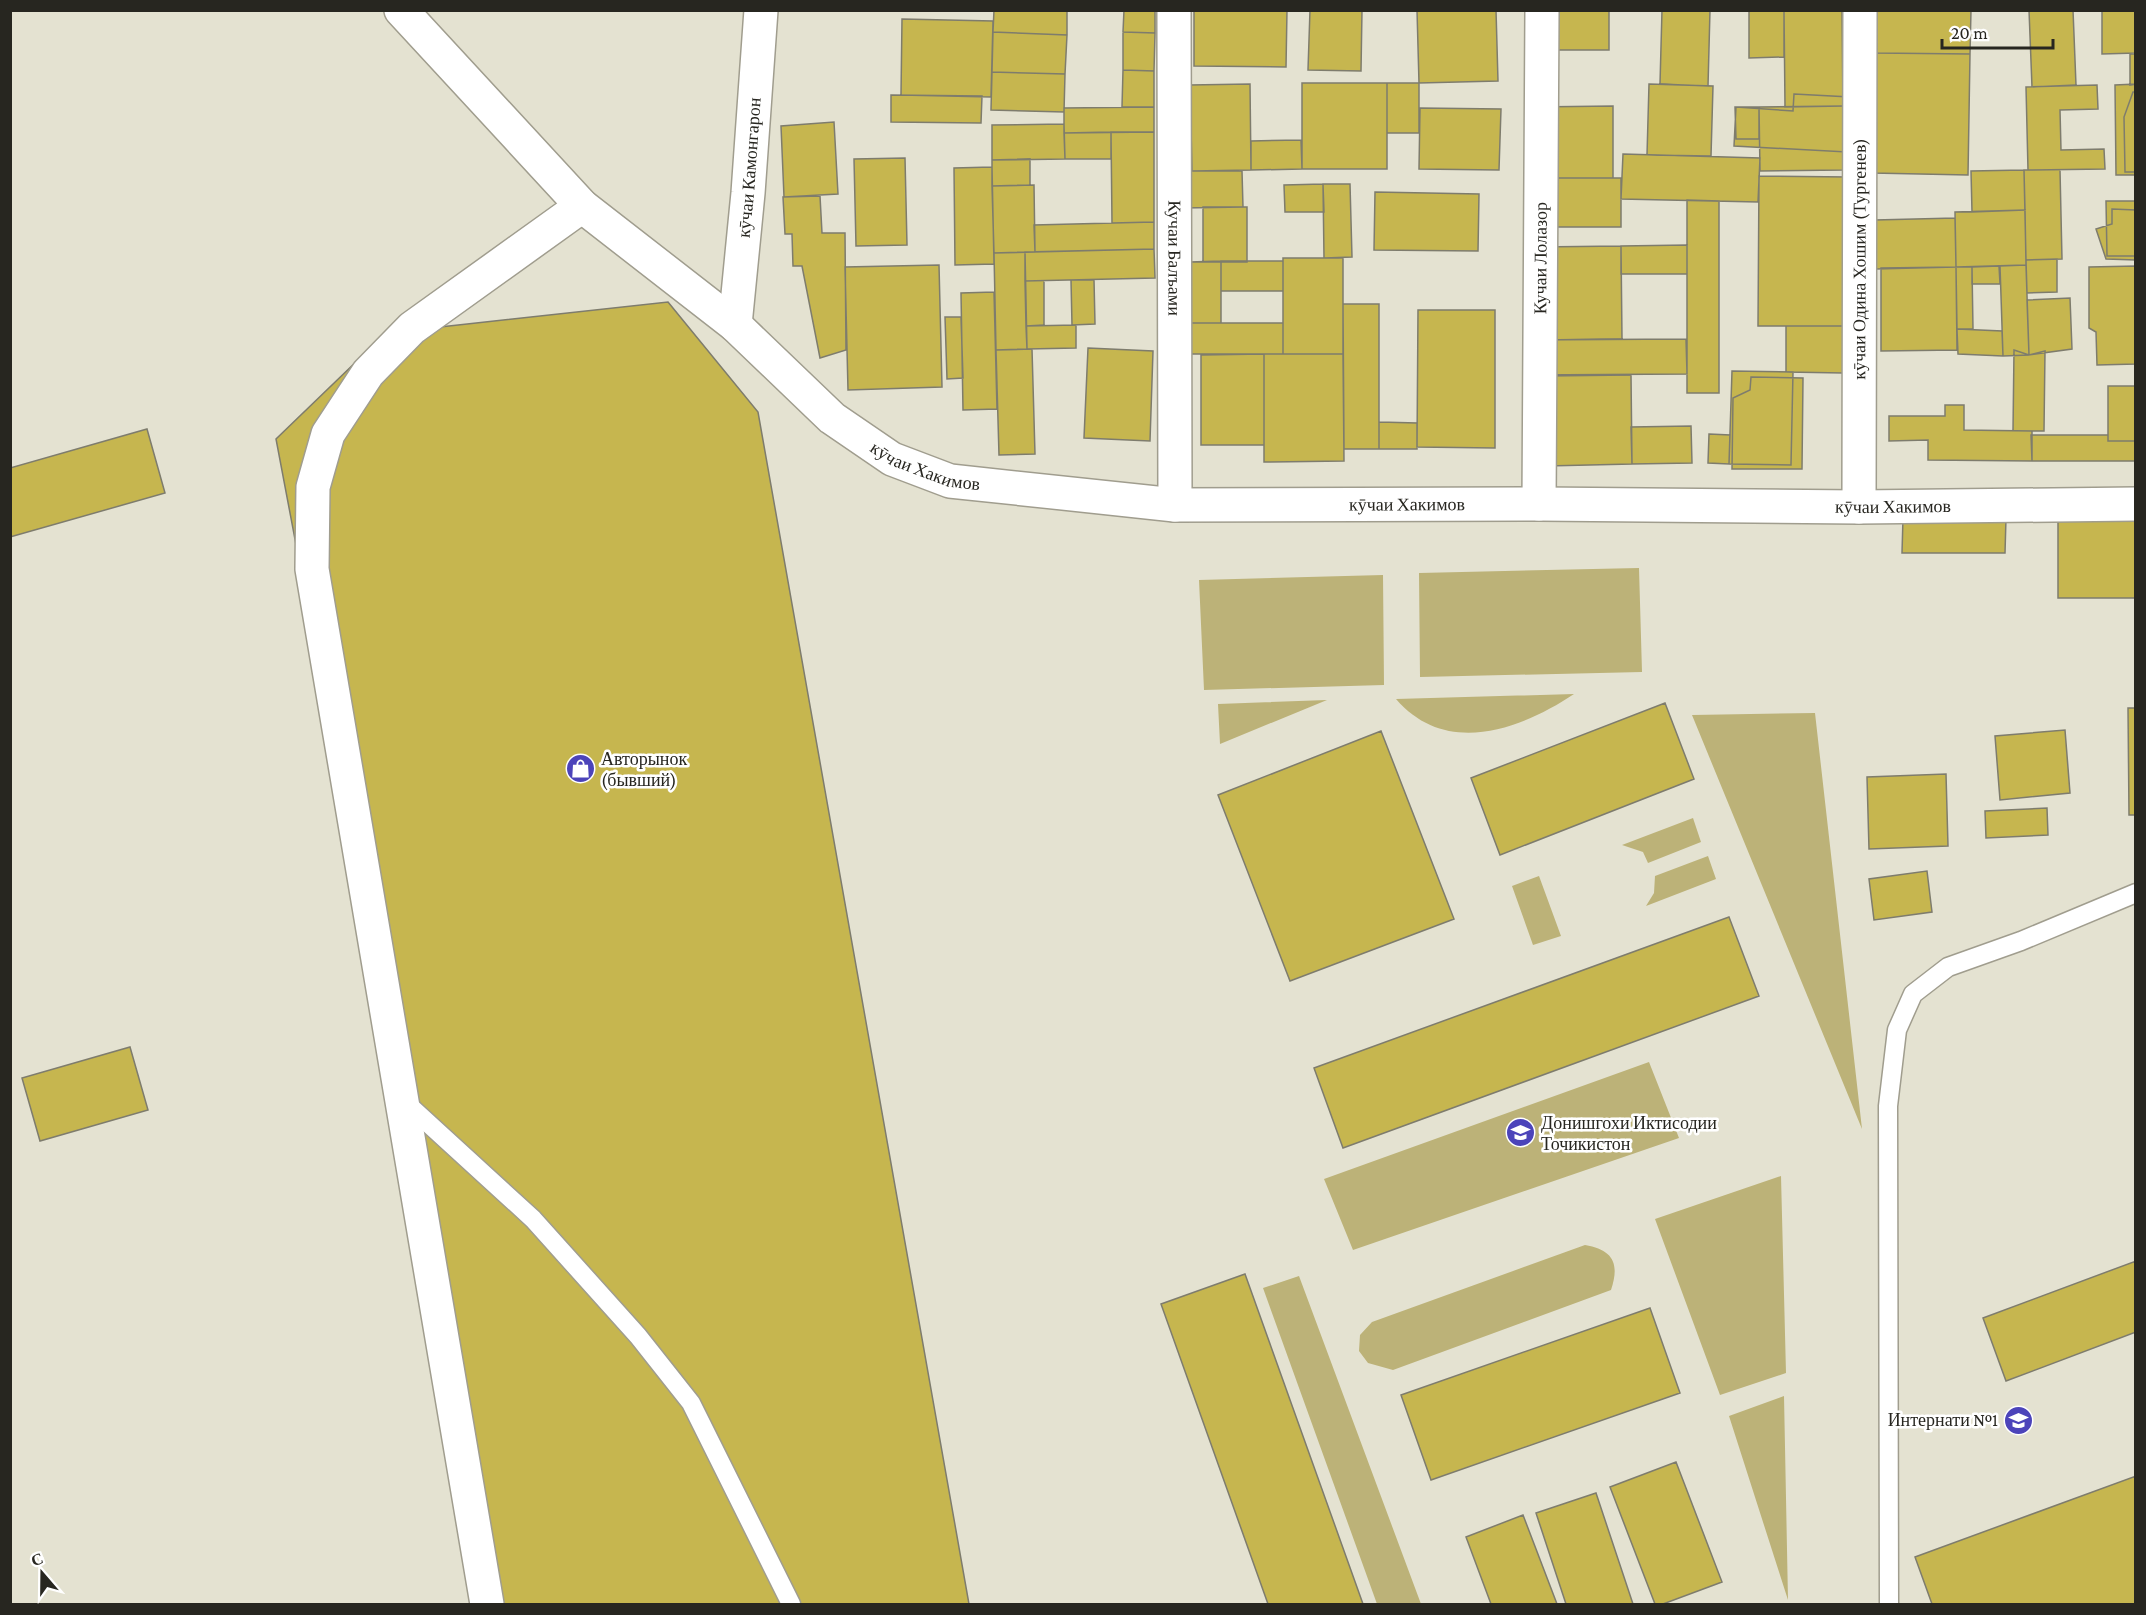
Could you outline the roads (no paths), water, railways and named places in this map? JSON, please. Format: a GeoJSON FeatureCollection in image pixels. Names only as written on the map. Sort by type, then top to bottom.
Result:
{"type":"FeatureCollection","features":[{"type":"Feature","properties":{"kind":"street","name":"кӯчаи Хакимов"},"geometry":{"type":"LineString","coordinates":[[401,10],[582,206],[735,325],[831,418],[892,459],[950,481],[1175,505],[1539,504],[1859,507],[2136,504]]}},
{"type":"Feature","properties":{"kind":"street","name":"кӯчаи Камонгарон"},"geometry":{"type":"LineString","coordinates":[[735,325],[748,193],[761,10]]}},
{"type":"Feature","properties":{"kind":"street","name":"Кучаи Балъами"},"geometry":{"type":"LineString","coordinates":[[1174,10],[1175,505]]}},
{"type":"Feature","properties":{"kind":"street","name":"Кучаи Лолазор"},"geometry":{"type":"LineString","coordinates":[[1539,504],[1542,10]]}},
{"type":"Feature","properties":{"kind":"street","name":"кӯчаи Одина Хошим (Тургенев)"},"geometry":{"type":"LineString","coordinates":[[1859,507],[1860,10]]}},
{"type":"Feature","properties":{"kind":"street"},"geometry":{"type":"LineString","coordinates":[[487,1605],[312,569],[313,487],[328,434],[368,373],[412,328],[582,206]]}},
{"type":"Feature","properties":{"kind":"lane"},"geometry":{"type":"LineString","coordinates":[[1889,1605],[1888,1106],[1897,1030],[1913,994],[1948,967],[2020,941],[2136,893]]}},
{"type":"Feature","properties":{"kind":"lane"},"geometry":{"type":"LineString","coordinates":[[401,1099],[533,1219],[638,1336],[691,1403],[791,1605]]}},
{"type":"Feature","properties":{"kind":"place","name":"Авторынок (бывший)"},"geometry":{"type":"Point","coordinates":[580,769]}},
{"type":"Feature","properties":{"kind":"place","name":"Донишгохи Иктисодии Точикистон"},"geometry":{"type":"Point","coordinates":[1520,1133]}},
{"type":"Feature","properties":{"kind":"place","name":"Интернати №1"},"geometry":{"type":"Point","coordinates":[2019,1420]}}]}
